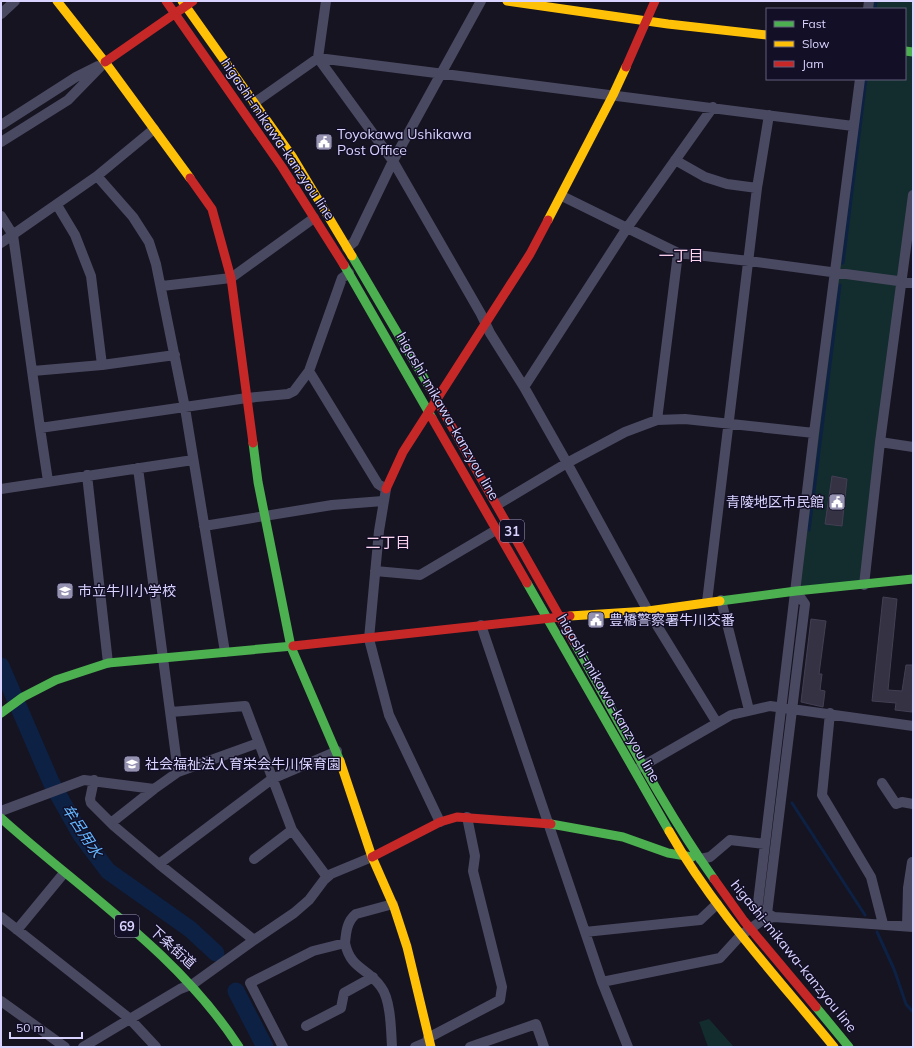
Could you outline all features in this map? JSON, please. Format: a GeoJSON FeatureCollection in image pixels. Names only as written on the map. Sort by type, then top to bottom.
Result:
{"type":"FeatureCollection","features":[{"type":"Feature","properties":{"kind":"street"},"geometry":{"type":"LineString","coordinates":[[1,14],[15,1]]}},
{"type":"Feature","properties":{"kind":"street"},"geometry":{"type":"LineString","coordinates":[[57,1],[106,62],[212,209],[231,278],[264,516],[291,647],[337,751],[372,857],[393,904],[406,947],[430,1042]]}},
{"type":"Feature","properties":{"kind":"street","name":"higashi-mikawa-kanzyou line"},"geometry":{"type":"LineString","coordinates":[[166,1],[282,167],[349,273],[683,855],[716,904],[834,1047]]}},
{"type":"Feature","properties":{"kind":"street"},"geometry":{"type":"LineString","coordinates":[[326,1],[318,58],[393,161],[486,324],[524,387],[648,611],[717,723]]}},
{"type":"Feature","properties":{"kind":"street"},"geometry":{"type":"LineString","coordinates":[[347,248],[354,242],[393,161],[481,1]]}},
{"type":"Feature","properties":{"kind":"street"},"geometry":{"type":"LineString","coordinates":[[507,1],[766,36]]}},
{"type":"Feature","properties":{"kind":"street"},"geometry":{"type":"LineString","coordinates":[[440,822],[389,715],[369,639],[375,571],[383,501],[386,489],[403,452],[436,398],[486,324],[530,254],[562,196],[585,147],[613,95],[648,21],[655,1]]}},
{"type":"Feature","properties":{"kind":"street"},"geometry":{"type":"LineString","coordinates":[[1,125],[76,77],[106,62],[176,14],[187,3]]}},
{"type":"Feature","properties":{"kind":"street","name":"higashi-mikawa-kanzyou line"},"geometry":{"type":"LineString","coordinates":[[187,3],[254,103],[292,156],[436,398],[644,765],[700,859],[744,921],[849,1047]]}},
{"type":"Feature","properties":{"kind":"street"},"geometry":{"type":"LineString","coordinates":[[254,103],[318,58],[853,126]]}},
{"type":"Feature","properties":{"kind":"street"},"geometry":{"type":"LineString","coordinates":[[1,142],[68,100],[106,62]]}},
{"type":"Feature","properties":{"kind":"street"},"geometry":{"type":"LineString","coordinates":[[766,914],[765,844],[814,433],[860,80]]}},
{"type":"Feature","properties":{"kind":"street"},"geometry":{"type":"LineString","coordinates":[[524,387],[627,228],[713,107]]}},
{"type":"Feature","properties":{"kind":"street"},"geometry":{"type":"LineString","coordinates":[[707,602],[757,188],[769,115]]}},
{"type":"Feature","properties":{"kind":"street"},"geometry":{"type":"LineString","coordinates":[[1,243],[96,176],[154,129]]}},
{"type":"Feature","properties":{"kind":"street"},"geometry":{"type":"LineString","coordinates":[[675,160],[705,177],[727,184],[757,188]]}},
{"type":"Feature","properties":{"kind":"street"},"geometry":{"type":"LineString","coordinates":[[96,176],[133,218],[149,242],[162,286],[185,408],[225,652]]}},
{"type":"Feature","properties":{"kind":"street"},"geometry":{"type":"LineString","coordinates":[[864,585],[880,442],[913,195]]}},
{"type":"Feature","properties":{"kind":"street"},"geometry":{"type":"LineString","coordinates":[[562,196],[678,253],[749,260],[913,283]]}},
{"type":"Feature","properties":{"kind":"street"},"geometry":{"type":"LineString","coordinates":[[56,205],[75,235],[91,276],[102,365]]}},
{"type":"Feature","properties":{"kind":"street"},"geometry":{"type":"LineString","coordinates":[[1,216],[13,235],[48,481]]}},
{"type":"Feature","properties":{"kind":"street"},"geometry":{"type":"LineString","coordinates":[[162,286],[231,278],[314,218]]}},
{"type":"Feature","properties":{"kind":"street"},"geometry":{"type":"LineString","coordinates":[[657,420],[678,253]]}},
{"type":"Feature","properties":{"kind":"street"},"geometry":{"type":"LineString","coordinates":[[40,428],[247,398],[288,394],[294,390],[309,371],[342,278],[349,273]]}},
{"type":"Feature","properties":{"kind":"street"},"geometry":{"type":"LineString","coordinates":[[33,371],[102,365],[175,355]]}},
{"type":"Feature","properties":{"kind":"street"},"geometry":{"type":"LineString","coordinates":[[309,371],[378,484],[386,489]]}},
{"type":"Feature","properties":{"kind":"street"},"geometry":{"type":"LineString","coordinates":[[496,505],[567,463],[625,432],[657,420],[685,419],[814,433]]}},
{"type":"Feature","properties":{"kind":"street"},"geometry":{"type":"LineString","coordinates":[[880,442],[913,447]]}},
{"type":"Feature","properties":{"kind":"street"},"geometry":{"type":"LineString","coordinates":[[1,489],[193,460]]}},
{"type":"Feature","properties":{"kind":"street"},"geometry":{"type":"LineString","coordinates":[[138,468],[178,772]]}},
{"type":"Feature","properties":{"kind":"street"},"geometry":{"type":"LineString","coordinates":[[87,475],[108,663]]}},
{"type":"Feature","properties":{"kind":"street"},"geometry":{"type":"LineString","coordinates":[[204,526],[332,506],[383,501]]}},
{"type":"Feature","properties":{"kind":"street"},"geometry":{"type":"LineString","coordinates":[[375,571],[420,575],[496,530]]}},
{"type":"Feature","properties":{"kind":"street"},"geometry":{"type":"LineString","coordinates":[[1,713],[23,697],[56,680],[108,663],[369,639],[481,624],[648,611],[721,600],[913,579]]}},
{"type":"Feature","properties":{"kind":"street"},"geometry":{"type":"LineString","coordinates":[[602,982],[720,958],[741,935],[752,929],[763,920],[766,914],[794,709],[805,604],[796,591]]}},
{"type":"Feature","properties":{"kind":"street"},"geometry":{"type":"LineString","coordinates":[[721,600],[749,710]]}},
{"type":"Feature","properties":{"kind":"street"},"geometry":{"type":"LineString","coordinates":[[481,624],[602,982],[628,1047]]}},
{"type":"Feature","properties":{"kind":"street"},"geometry":{"type":"LineString","coordinates":[[171,712],[246,706],[258,743],[292,830],[327,877]]}},
{"type":"Feature","properties":{"kind":"street"},"geometry":{"type":"LineString","coordinates":[[634,771],[731,715],[770,706],[913,726]]}},
{"type":"Feature","properties":{"kind":"street"},"geometry":{"type":"LineString","coordinates":[[830,714],[822,795],[871,877],[883,924]]}},
{"type":"Feature","properties":{"kind":"street"},"geometry":{"type":"LineString","coordinates":[[111,823],[178,772],[258,743]]}},
{"type":"Feature","properties":{"kind":"street"},"geometry":{"type":"LineString","coordinates":[[159,864],[272,779],[337,751]]}},
{"type":"Feature","properties":{"kind":"street"},"geometry":{"type":"LineString","coordinates":[[1,811],[84,780],[94,780],[154,789]]}},
{"type":"Feature","properties":{"kind":"street"},"geometry":{"type":"LineString","coordinates":[[94,780],[90,799],[91,803],[111,823],[159,864],[254,940]]}},
{"type":"Feature","properties":{"kind":"street"},"geometry":{"type":"LineString","coordinates":[[882,783],[896,804],[902,802],[913,804]]}},
{"type":"Feature","properties":{"kind":"street"},"geometry":{"type":"LineString","coordinates":[[83,1047],[132,1021],[180,989],[193,984],[294,913],[309,900],[327,877],[372,857],[440,822],[457,817],[467,817],[548,823],[623,837],[668,853],[700,859],[710,857],[730,840],[765,844]]}},
{"type":"Feature","properties":{"kind":"street"},"geometry":{"type":"LineString","coordinates":[[415,1047],[430,1042],[500,1000],[502,987],[474,871],[475,856],[467,817]]}},
{"type":"Feature","properties":{"kind":"street","name":"下条街道"},"geometry":{"type":"LineString","coordinates":[[1,818],[157,951],[193,984],[219,1015],[239,1047]]}},
{"type":"Feature","properties":{"kind":"street"},"geometry":{"type":"LineString","coordinates":[[254,859],[292,830]]}},
{"type":"Feature","properties":{"kind":"street"},"geometry":{"type":"LineString","coordinates":[[741,935],[744,921],[766,914],[910,926],[908,888],[912,862]]}},
{"type":"Feature","properties":{"kind":"street"},"geometry":{"type":"LineString","coordinates":[[17,930],[64,873]]}},
{"type":"Feature","properties":{"kind":"street"},"geometry":{"type":"LineString","coordinates":[[392,1047],[387,998],[382,987],[373,977],[356,966],[351,960],[345,943],[348,926],[352,917],[356,914],[393,904]]}},
{"type":"Feature","properties":{"kind":"street"},"geometry":{"type":"LineString","coordinates":[[585,932],[700,920],[716,904]]}},
{"type":"Feature","properties":{"kind":"street"},"geometry":{"type":"LineString","coordinates":[[1,917],[132,1021],[156,1047]]}},
{"type":"Feature","properties":{"kind":"street"},"geometry":{"type":"LineString","coordinates":[[284,1047],[250,983],[314,951],[345,943]]}},
{"type":"Feature","properties":{"kind":"street"},"geometry":{"type":"LineString","coordinates":[[306,1026],[341,1008],[344,993],[373,977]]}},
{"type":"Feature","properties":{"kind":"street"},"geometry":{"type":"LineString","coordinates":[[1,1001],[65,1047]]}},
{"type":"Feature","properties":{"kind":"street"},"geometry":{"type":"LineString","coordinates":[[470,1047],[536,1024],[544,1047]]}},
{"type":"Feature","properties":{"kind":"green space"},"geometry":{"type":"Polygon","coordinates":[[[870,1],[913,1],[913,195],[864,585],[796,591],[860,80],[906,80],[906,8],[869,8],[870,1]]]}},
{"type":"Feature","properties":{"kind":"green space"},"geometry":{"type":"Polygon","coordinates":[[[709,1019],[734,1047],[708,1047],[699,1022],[709,1019]]]}},
{"type":"Feature","properties":{"kind":"building","name":"青陵地区市民館"},"geometry":{"type":"Polygon","coordinates":[[[832,476],[847,479],[842,526],[825,524],[832,476]]]}},
{"type":"Feature","properties":{"kind":"building"},"geometry":{"type":"Polygon","coordinates":[[[883,597],[897,599],[888,690],[902,691],[906,665],[913,665],[912,712],[895,710],[896,703],[872,701],[883,597]]]}},
{"type":"Feature","properties":{"kind":"building"},"geometry":{"type":"Polygon","coordinates":[[[811,619],[826,621],[819,674],[822,674],[820,690],[825,691],[823,707],[801,702],[811,619]]]}},
{"type":"Feature","properties":{"kind":"waterway"},"geometry":{"type":"LineString","coordinates":[[875,8],[876,1]]}},
{"type":"Feature","properties":{"kind":"waterway"},"geometry":{"type":"LineString","coordinates":[[843,263],[866,80]]}},
{"type":"Feature","properties":{"kind":"waterway"},"geometry":{"type":"LineString","coordinates":[[809,530],[840,285]]}},
{"type":"Feature","properties":{"kind":"waterway","name":"牟呂用水"},"geometry":{"type":"LineString","coordinates":[[1,666],[51,782],[81,835],[108,871],[190,929],[216,953]]}},
{"type":"Feature","properties":{"kind":"waterway"},"geometry":{"type":"LineString","coordinates":[[792,803],[865,915]]}},
{"type":"Feature","properties":{"kind":"waterway"},"geometry":{"type":"LineString","coordinates":[[877,932],[894,969],[906,1004],[912,1011]]}},
{"type":"Feature","properties":{"kind":"waterway","name":"牟呂用水"},"geometry":{"type":"LineString","coordinates":[[236,991],[265,1047]]}},
{"type":"Feature","properties":{"kind":"traffic: fast"},"geometry":{"type":"LineString","coordinates":[[906,51],[913,52]]}},
{"type":"Feature","properties":{"kind":"traffic: fast"},"geometry":{"type":"LineString","coordinates":[[352,256],[431,390]]}},
{"type":"Feature","properties":{"kind":"traffic: fast"},"geometry":{"type":"LineString","coordinates":[[344,265],[432,418]]}},
{"type":"Feature","properties":{"kind":"traffic: fast"},"geometry":{"type":"LineString","coordinates":[[253,443],[258,482],[291,647],[340,761]]}},
{"type":"Feature","properties":{"kind":"traffic: fast"},"geometry":{"type":"LineString","coordinates":[[720,601],[796,591],[913,579]]}},
{"type":"Feature","properties":{"kind":"traffic: fast"},"geometry":{"type":"LineString","coordinates":[[527,583],[669,831]]}},
{"type":"Feature","properties":{"kind":"traffic: fast"},"geometry":{"type":"LineString","coordinates":[[574,642],[641,763],[714,879]]}},
{"type":"Feature","properties":{"kind":"traffic: fast"},"geometry":{"type":"LineString","coordinates":[[1,713],[23,697],[56,680],[108,663],[293,646]]}},
{"type":"Feature","properties":{"kind":"traffic: fast"},"geometry":{"type":"LineString","coordinates":[[1,818],[159,953],[188,982],[215,1013],[239,1047]]}},
{"type":"Feature","properties":{"kind":"traffic: fast"},"geometry":{"type":"LineString","coordinates":[[551,824],[623,837],[668,853],[692,857]]}},
{"type":"Feature","properties":{"kind":"traffic: fast"},"geometry":{"type":"LineString","coordinates":[[816,1007],[849,1047]]}},
{"type":"Feature","properties":{"kind":"traffic: slow"},"geometry":{"type":"LineString","coordinates":[[57,1],[105,62],[190,178]]}},
{"type":"Feature","properties":{"kind":"traffic: slow"},"geometry":{"type":"LineString","coordinates":[[182,1],[292,156],[352,256]]}},
{"type":"Feature","properties":{"kind":"traffic: slow"},"geometry":{"type":"LineString","coordinates":[[507,1],[668,24],[766,35]]}},
{"type":"Feature","properties":{"kind":"traffic: slow"},"geometry":{"type":"LineString","coordinates":[[548,220],[626,67]]}},
{"type":"Feature","properties":{"kind":"traffic: slow"},"geometry":{"type":"LineString","coordinates":[[570,616],[648,611],[720,601]]}},
{"type":"Feature","properties":{"kind":"traffic: slow"},"geometry":{"type":"LineString","coordinates":[[340,761],[372,857],[394,907],[407,947],[431,1047]]}},
{"type":"Feature","properties":{"kind":"traffic: slow"},"geometry":{"type":"LineString","coordinates":[[669,831],[687,860],[726,916],[834,1047]]}},
{"type":"Feature","properties":{"kind":"traffic: jam"},"geometry":{"type":"LineString","coordinates":[[166,1],[282,167],[344,265]]}},
{"type":"Feature","properties":{"kind":"traffic: jam"},"geometry":{"type":"LineString","coordinates":[[105,62],[193,1]]}},
{"type":"Feature","properties":{"kind":"traffic: jam"},"geometry":{"type":"LineString","coordinates":[[626,67],[655,1]]}},
{"type":"Feature","properties":{"kind":"traffic: jam"},"geometry":{"type":"LineString","coordinates":[[190,178],[212,209],[231,278],[253,443]]}},
{"type":"Feature","properties":{"kind":"traffic: jam"},"geometry":{"type":"LineString","coordinates":[[386,489],[403,452],[530,254],[548,220]]}},
{"type":"Feature","properties":{"kind":"traffic: jam"},"geometry":{"type":"LineString","coordinates":[[431,390],[574,642]]}},
{"type":"Feature","properties":{"kind":"traffic: jam"},"geometry":{"type":"LineString","coordinates":[[432,418],[527,583]]}},
{"type":"Feature","properties":{"kind":"traffic: jam"},"geometry":{"type":"LineString","coordinates":[[293,646],[570,616]]}},
{"type":"Feature","properties":{"kind":"traffic: jam"},"geometry":{"type":"LineString","coordinates":[[372,857],[440,822],[457,817],[551,824]]}},
{"type":"Feature","properties":{"kind":"traffic: jam"},"geometry":{"type":"LineString","coordinates":[[714,879],[744,921],[816,1007]]}},
{"type":"Feature","properties":{"kind":"place","name":"Toyokawa Ushikawa Post Office"},"geometry":{"type":"Point","coordinates":[324,142]}},
{"type":"Feature","properties":{"kind":"place","name":"青陵地区市民館"},"geometry":{"type":"Point","coordinates":[837,502]}},
{"type":"Feature","properties":{"kind":"place","name":"市立牛川小学校"},"geometry":{"type":"Point","coordinates":[65,591]}},
{"type":"Feature","properties":{"kind":"place","name":"豊橋警察署牛川交番"},"geometry":{"type":"Point","coordinates":[596,620]}},
{"type":"Feature","properties":{"kind":"place","name":"社会福祉法人育栄会牛川保育園"},"geometry":{"type":"Point","coordinates":[132,764]}},
{"type":"Feature","properties":{"kind":"district","name":"一丁目"},"geometry":{"type":"Point","coordinates":[681,256]}},
{"type":"Feature","properties":{"kind":"district","name":"二丁目"},"geometry":{"type":"Point","coordinates":[388,543]}}]}
